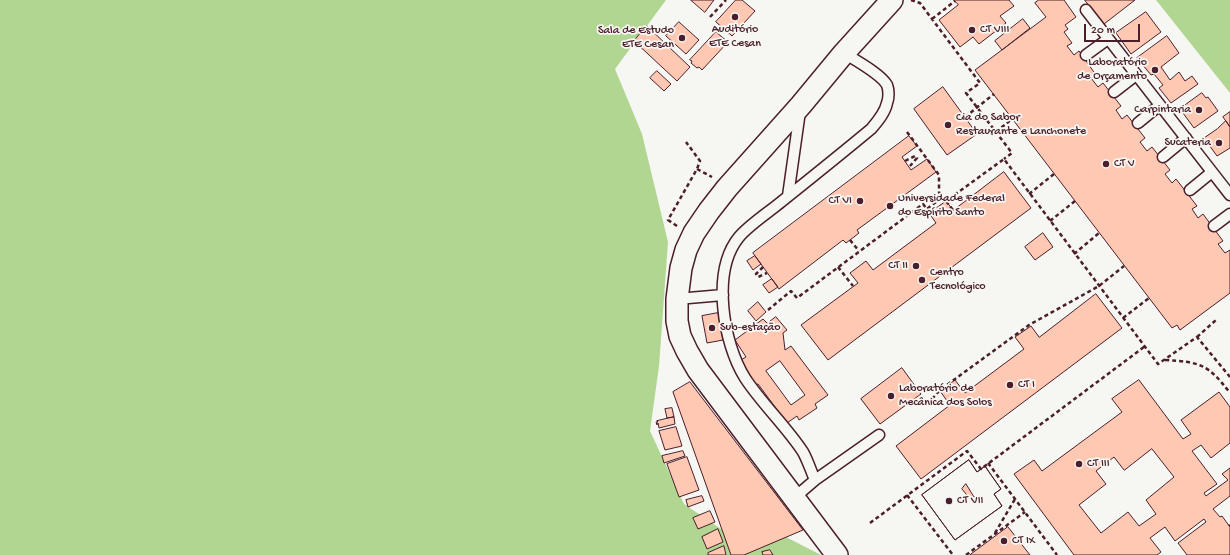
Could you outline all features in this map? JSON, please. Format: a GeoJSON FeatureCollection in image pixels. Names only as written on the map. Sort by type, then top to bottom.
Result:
{"type":"FeatureCollection","features":[{"type":"Feature","properties":{"kind":"street"},"geometry":{"type":"LineString","coordinates":[[838,555],[698,370],[687,352],[680,336],[677,321],[677,299],[681,268],[686,250],[694,233],[708,211],[801,105],[844,53],[892,0]]}},
{"type":"Feature","properties":{"kind":"lane"},"geometry":{"type":"LineString","coordinates":[[1086,10],[1230,195]]}},
{"type":"Feature","properties":{"kind":"lane"},"geometry":{"type":"LineString","coordinates":[[1086,55],[1108,39]]}},
{"type":"Feature","properties":{"kind":"lane"},"geometry":{"type":"LineString","coordinates":[[815,480],[804,454],[762,401],[734,357],[727,332],[723,295],[724,272],[729,253],[739,237],[871,129],[880,117],[887,104],[889,94],[887,85],[880,77],[844,53]]}},
{"type":"Feature","properties":{"kind":"lane"},"geometry":{"type":"LineString","coordinates":[[1114,92],[1136,75]]}},
{"type":"Feature","properties":{"kind":"lane"},"geometry":{"type":"LineString","coordinates":[[788,196],[801,105]]}},
{"type":"Feature","properties":{"kind":"lane"},"geometry":{"type":"LineString","coordinates":[[1138,124],[1160,105]]}},
{"type":"Feature","properties":{"kind":"lane"},"geometry":{"type":"LineString","coordinates":[[1163,157],[1186,138]]}},
{"type":"Feature","properties":{"kind":"lane"},"geometry":{"type":"LineString","coordinates":[[1190,190],[1212,172]]}},
{"type":"Feature","properties":{"kind":"lane"},"geometry":{"type":"LineString","coordinates":[[1214,226],[1230,214]]}},
{"type":"Feature","properties":{"kind":"lane"},"geometry":{"type":"LineString","coordinates":[[677,299],[723,295]]}},
{"type":"Feature","properties":{"kind":"lane"},"geometry":{"type":"LineString","coordinates":[[794,498],[815,480],[879,435]]}},
{"type":"Feature","properties":{"kind":"path"},"geometry":{"type":"LineString","coordinates":[[710,17],[726,0]]}},
{"type":"Feature","properties":{"kind":"path"},"geometry":{"type":"LineString","coordinates":[[910,0],[920,3],[980,83],[966,93],[1012,153],[946,201]]}},
{"type":"Feature","properties":{"kind":"path"},"geometry":{"type":"LineString","coordinates":[[932,19],[954,1]]}},
{"type":"Feature","properties":{"kind":"path"},"geometry":{"type":"LineString","coordinates":[[965,117],[994,94]]}},
{"type":"Feature","properties":{"kind":"path"},"geometry":{"type":"LineString","coordinates":[[996,132],[1012,119]]}},
{"type":"Feature","properties":{"kind":"path"},"geometry":{"type":"LineString","coordinates":[[907,132],[939,175],[939,192],[953,210]]}},
{"type":"Feature","properties":{"kind":"path"},"geometry":{"type":"LineString","coordinates":[[680,227],[668,220],[700,161],[686,142]]}},
{"type":"Feature","properties":{"kind":"path"},"geometry":{"type":"LineString","coordinates":[[905,162],[915,156],[917,158],[910,166]]}},
{"type":"Feature","properties":{"kind":"path"},"geometry":{"type":"LineString","coordinates":[[1004,159],[1158,364],[1197,337],[1216,320]]}},
{"type":"Feature","properties":{"kind":"path"},"geometry":{"type":"LineString","coordinates":[[1030,194],[1054,174]]}},
{"type":"Feature","properties":{"kind":"path"},"geometry":{"type":"LineString","coordinates":[[768,310],[791,291],[797,298],[923,204],[927,209],[942,197]]}},
{"type":"Feature","properties":{"kind":"path"},"geometry":{"type":"LineString","coordinates":[[1050,221],[1075,201]]}},
{"type":"Feature","properties":{"kind":"path"},"geometry":{"type":"LineString","coordinates":[[1074,254],[1099,233]]}},
{"type":"Feature","properties":{"kind":"path"},"geometry":{"type":"LineString","coordinates":[[850,240],[859,251]]}},
{"type":"Feature","properties":{"kind":"path"},"geometry":{"type":"LineString","coordinates":[[932,398],[940,390],[1030,325],[1099,286],[1124,266]]}},
{"type":"Feature","properties":{"kind":"path"},"geometry":{"type":"LineString","coordinates":[[763,267],[756,274],[758,277],[767,273]]}},
{"type":"Feature","properties":{"kind":"path"},"geometry":{"type":"LineString","coordinates":[[838,267],[853,286]]}},
{"type":"Feature","properties":{"kind":"path"},"geometry":{"type":"LineString","coordinates":[[1123,318],[1149,298]]}},
{"type":"Feature","properties":{"kind":"path"},"geometry":{"type":"LineString","coordinates":[[1197,337],[1230,377]]}},
{"type":"Feature","properties":{"kind":"path"},"geometry":{"type":"LineString","coordinates":[[870,523],[967,451],[981,469],[1144,346]]}},
{"type":"Feature","properties":{"kind":"path"},"geometry":{"type":"LineString","coordinates":[[1164,360],[1189,362],[1208,369],[1230,393]]}},
{"type":"Feature","properties":{"kind":"path"},"geometry":{"type":"LineString","coordinates":[[988,463],[1057,555]]}},
{"type":"Feature","properties":{"kind":"path"},"geometry":{"type":"LineString","coordinates":[[907,495],[953,555]]}},
{"type":"Feature","properties":{"kind":"path"},"geometry":{"type":"LineString","coordinates":[[995,534],[1015,499]]}},
{"type":"Feature","properties":{"kind":"path"},"geometry":{"type":"LineString","coordinates":[[966,555],[1025,512]]}},
{"type":"Feature","properties":{"kind":"green space"},"geometry":{"type":"Polygon","coordinates":[[[0,0],[666,0],[615,69],[642,134],[668,242],[659,366],[650,431],[684,504],[736,539],[782,535],[821,555],[0,555],[0,0]]]}},
{"type":"Feature","properties":{"kind":"green space"},"geometry":{"type":"Polygon","coordinates":[[[1156,0],[1230,0],[1230,93],[1156,0]]]}},
{"type":"Feature","properties":{"kind":"building"},"geometry":{"type":"Polygon","coordinates":[[[691,0],[714,0],[705,12],[691,0]]]}},
{"type":"Feature","properties":{"kind":"building","name":"Auditório ETE Cesan"},"geometry":{"type":"Polygon","coordinates":[[[736,0],[742,0],[755,11],[732,36],[716,22],[736,0]]]}},
{"type":"Feature","properties":{"kind":"building","name":"CT VIII"},"geometry":{"type":"Polygon","coordinates":[[[954,0],[1009,0],[1014,6],[1000,16],[1006,23],[979,44],[973,37],[960,47],[939,20],[958,5],[954,0]]]}},
{"type":"Feature","properties":{"kind":"building","name":"CT V"},"geometry":{"type":"Polygon","coordinates":[[[1039,0],[1064,0],[1076,17],[1065,25],[1068,29],[1064,32],[1072,43],[1067,46],[1074,55],[1079,51],[1096,75],[1091,78],[1098,87],[1103,83],[1121,106],[1116,110],[1122,119],[1127,115],[1145,138],[1140,142],[1147,151],[1152,147],[1170,170],[1165,174],[1172,183],[1176,179],[1197,206],[1192,209],[1198,218],[1203,214],[1223,241],[1218,244],[1225,253],[1230,250],[1230,293],[1180,330],[1177,325],[1172,328],[975,70],[1046,17],[1035,3],[1039,0]]]}},
{"type":"Feature","properties":{"kind":"building"},"geometry":{"type":"Polygon","coordinates":[[[1085,0],[1135,0],[1104,24],[1085,0]]]}},
{"type":"Feature","properties":{"kind":"building"},"geometry":{"type":"Polygon","coordinates":[[[1146,12],[1161,32],[1131,54],[1116,33],[1146,12]]]}},
{"type":"Feature","properties":{"kind":"building"},"geometry":{"type":"Polygon","coordinates":[[[1023,19],[1030,28],[1002,50],[995,41],[1023,19]]]}},
{"type":"Feature","properties":{"kind":"building","name":"Sala de Estudo ETE Cesan"},"geometry":{"type":"Polygon","coordinates":[[[679,22],[699,40],[686,54],[666,36],[679,22]]]}},
{"type":"Feature","properties":{"kind":"building"},"geometry":{"type":"Polygon","coordinates":[[[647,26],[690,67],[677,81],[634,41],[647,26]]]}},
{"type":"Feature","properties":{"kind":"building"},"geometry":{"type":"Polygon","coordinates":[[[716,32],[728,42],[702,70],[699,67],[697,68],[691,63],[692,61],[690,60],[716,32]]]}},
{"type":"Feature","properties":{"kind":"building","name":"Laboratório de Orçamento"},"geometry":{"type":"Polygon","coordinates":[[[1167,36],[1179,53],[1161,67],[1170,80],[1179,72],[1185,81],[1192,76],[1198,84],[1171,103],[1159,88],[1163,85],[1154,74],[1151,75],[1137,58],[1167,36]]]}},
{"type":"Feature","properties":{"kind":"building"},"geometry":{"type":"Polygon","coordinates":[[[657,71],[671,84],[664,91],[650,78],[657,71]]]}},
{"type":"Feature","properties":{"kind":"building","name":"Cia do Sabor Restaurante e Lanchonete"},"geometry":{"type":"Polygon","coordinates":[[[943,87],[977,134],[947,155],[914,109],[943,87]]]}},
{"type":"Feature","properties":{"kind":"building","name":"Carpintaria"},"geometry":{"type":"Polygon","coordinates":[[[1202,93],[1206,98],[1208,97],[1218,111],[1194,128],[1180,109],[1202,93]]]}},
{"type":"Feature","properties":{"kind":"building"},"geometry":{"type":"Polygon","coordinates":[[[1230,112],[1230,127],[1223,117],[1230,112]]]}},
{"type":"Feature","properties":{"kind":"building","name":"Sucateria"},"geometry":{"type":"Polygon","coordinates":[[[1226,121],[1230,127],[1230,148],[1217,156],[1204,138],[1226,121]]]}},
{"type":"Feature","properties":{"kind":"building","name":"CT VI"},"geometry":{"type":"Polygon","coordinates":[[[909,136],[917,146],[902,157],[911,170],[927,159],[936,172],[857,230],[859,233],[846,243],[843,240],[779,289],[753,253],[909,136]]]}},
{"type":"Feature","properties":{"kind":"building","name":"CT II"},"geometry":{"type":"Polygon","coordinates":[[[1004,172],[1031,208],[828,360],[801,325],[858,283],[850,273],[866,261],[873,270],[936,223],[929,213],[946,201],[953,210],[1004,172]]]}},
{"type":"Feature","properties":{"kind":"building"},"geometry":{"type":"Polygon","coordinates":[[[1043,233],[1053,247],[1035,260],[1025,247],[1043,233]]]}},
{"type":"Feature","properties":{"kind":"building"},"geometry":{"type":"Polygon","coordinates":[[[755,256],[761,264],[753,270],[747,261],[755,256]]]}},
{"type":"Feature","properties":{"kind":"building"},"geometry":{"type":"Polygon","coordinates":[[[772,279],[778,287],[769,293],[763,285],[772,279]]]}},
{"type":"Feature","properties":{"kind":"building","name":"CT I"},"geometry":{"type":"Polygon","coordinates":[[[1096,294],[1122,328],[921,479],[896,446],[950,405],[940,391],[955,380],[965,393],[1024,349],[1015,337],[1031,326],[1039,337],[1096,294]]]}},
{"type":"Feature","properties":{"kind":"building"},"geometry":{"type":"Polygon","coordinates":[[[758,302],[766,312],[756,321],[748,311],[758,302]]]}},
{"type":"Feature","properties":{"kind":"building","name":"Sub-estação"},"geometry":{"type":"Polygon","coordinates":[[[718,313],[723,340],[707,343],[702,316],[718,313]]]}},
{"type":"Feature","properties":{"kind":"building"},"geometry":{"type":"Polygon","coordinates":[[[776,317],[787,330],[783,333],[785,350],[791,346],[828,395],[815,404],[817,408],[799,420],[797,416],[787,423],[758,384],[755,385],[739,361],[746,357],[735,340],[763,319],[767,323],[776,317]],[[780,361],[766,371],[791,405],[805,395],[780,361]]]}},
{"type":"Feature","properties":{"kind":"building","name":"Laboratório de Mecânica dos Solos"},"geometry":{"type":"Polygon","coordinates":[[[902,368],[921,394],[880,424],[861,399],[902,368]]]}},
{"type":"Feature","properties":{"kind":"building","name":"CT III"},"geometry":{"type":"Polygon","coordinates":[[[1139,380],[1183,439],[1191,434],[1181,420],[1219,392],[1230,407],[1230,443],[1211,458],[1201,445],[1192,451],[1217,484],[1204,493],[1206,496],[1228,480],[1222,474],[1230,468],[1230,496],[1213,509],[1220,517],[1222,516],[1230,527],[1230,555],[1187,555],[1178,543],[1206,522],[1204,519],[1175,541],[1165,527],[1150,538],[1161,552],[1157,555],[1074,555],[1014,474],[1034,460],[1042,471],[1122,412],[1112,399],[1139,380]],[[1152,449],[1124,470],[1114,457],[1096,471],[1106,484],[1079,505],[1101,533],[1128,512],[1139,526],[1156,514],[1146,500],[1174,477],[1152,449]]]}},
{"type":"Feature","properties":{"kind":"building"},"geometry":{"type":"Polygon","coordinates":[[[690,382],[803,530],[744,555],[731,555],[673,392],[690,382]]]}},
{"type":"Feature","properties":{"kind":"building"},"geometry":{"type":"Polygon","coordinates":[[[672,408],[674,417],[667,418],[665,409],[672,408]]]}},
{"type":"Feature","properties":{"kind":"building"},"geometry":{"type":"Polygon","coordinates":[[[674,417],[675,424],[659,428],[658,423],[657,425],[657,421],[674,417]]]}},
{"type":"Feature","properties":{"kind":"building"},"geometry":{"type":"Polygon","coordinates":[[[676,427],[682,446],[665,450],[659,431],[676,427]]]}},
{"type":"Feature","properties":{"kind":"building"},"geometry":{"type":"Polygon","coordinates":[[[683,451],[685,456],[664,463],[662,456],[683,451]]]}},
{"type":"Feature","properties":{"kind":"building"},"geometry":{"type":"Polygon","coordinates":[[[687,457],[699,490],[679,497],[667,464],[687,457]]]}},
{"type":"Feature","properties":{"kind":"building","name":"CT VII"},"geometry":{"type":"Polygon","coordinates":[[[969,460],[977,472],[985,466],[1001,489],[994,494],[1002,506],[955,540],[922,495],[969,460]],[[966,484],[962,489],[974,504],[975,496],[974,497],[966,484]]]}},
{"type":"Feature","properties":{"kind":"building","name":"CT VII"},"geometry":{"type":"Polygon","coordinates":[[[969,460],[977,472],[985,466],[1001,489],[994,494],[1002,506],[955,540],[922,495],[969,460]]]}},
{"type":"Feature","properties":{"kind":"building"},"geometry":{"type":"Polygon","coordinates":[[[702,496],[704,501],[688,507],[686,500],[702,496]]]}},
{"type":"Feature","properties":{"kind":"building"},"geometry":{"type":"Polygon","coordinates":[[[710,511],[715,522],[698,529],[693,518],[710,511]]]}},
{"type":"Feature","properties":{"kind":"building","name":"CT IX"},"geometry":{"type":"Polygon","coordinates":[[[1008,527],[1030,555],[970,555],[1008,527]]]}},
{"type":"Feature","properties":{"kind":"building"},"geometry":{"type":"Polygon","coordinates":[[[718,529],[723,542],[707,549],[702,537],[718,529]]]}},
{"type":"Feature","properties":{"kind":"building"},"geometry":{"type":"Polygon","coordinates":[[[724,546],[726,555],[708,555],[708,553],[724,546]]]}},
{"type":"Feature","properties":{"kind":"building"},"geometry":{"type":"Polygon","coordinates":[[[770,550],[773,555],[763,555],[762,552],[770,550]]]}},
{"type":"Feature","properties":{"kind":"place","name":"Auditório ETE Cesan"},"geometry":{"type":"Point","coordinates":[735,17]}},
{"type":"Feature","properties":{"kind":"place","name":"CT VIII"},"geometry":{"type":"Point","coordinates":[972,30]}},
{"type":"Feature","properties":{"kind":"place","name":"Sala de Estudo ETE Cesan"},"geometry":{"type":"Point","coordinates":[682,38]}},
{"type":"Feature","properties":{"kind":"place","name":"Laboratório de Orçamento"},"geometry":{"type":"Point","coordinates":[1155,70]}},
{"type":"Feature","properties":{"kind":"place","name":"Carpintaria"},"geometry":{"type":"Point","coordinates":[1199,110]}},
{"type":"Feature","properties":{"kind":"place","name":"Cia do Sabor Restaurante e Lanchonete"},"geometry":{"type":"Point","coordinates":[948,125]}},
{"type":"Feature","properties":{"kind":"place","name":"Sucateria"},"geometry":{"type":"Point","coordinates":[1219,143]}},
{"type":"Feature","properties":{"kind":"place","name":"CT V"},"geometry":{"type":"Point","coordinates":[1106,164]}},
{"type":"Feature","properties":{"kind":"place","name":"CT VI"},"geometry":{"type":"Point","coordinates":[860,201]}},
{"type":"Feature","properties":{"kind":"place","name":"Universidade Federal do Espírito Santo"},"geometry":{"type":"Point","coordinates":[890,206]}},
{"type":"Feature","properties":{"kind":"place","name":"CT II"},"geometry":{"type":"Point","coordinates":[916,266]}},
{"type":"Feature","properties":{"kind":"place","name":"Centro Tecnológico"},"geometry":{"type":"Point","coordinates":[922,280]}},
{"type":"Feature","properties":{"kind":"place","name":"Sub-estação"},"geometry":{"type":"Point","coordinates":[712,328]}},
{"type":"Feature","properties":{"kind":"place","name":"CT I"},"geometry":{"type":"Point","coordinates":[1010,385]}},
{"type":"Feature","properties":{"kind":"place","name":"Laboratório de Mecânica dos Solos"},"geometry":{"type":"Point","coordinates":[891,396]}},
{"type":"Feature","properties":{"kind":"place","name":"CT III"},"geometry":{"type":"Point","coordinates":[1079,464]}},
{"type":"Feature","properties":{"kind":"place","name":"CT VII"},"geometry":{"type":"Point","coordinates":[949,501]}},
{"type":"Feature","properties":{"kind":"place","name":"CT IX"},"geometry":{"type":"Point","coordinates":[1004,541]}}]}
